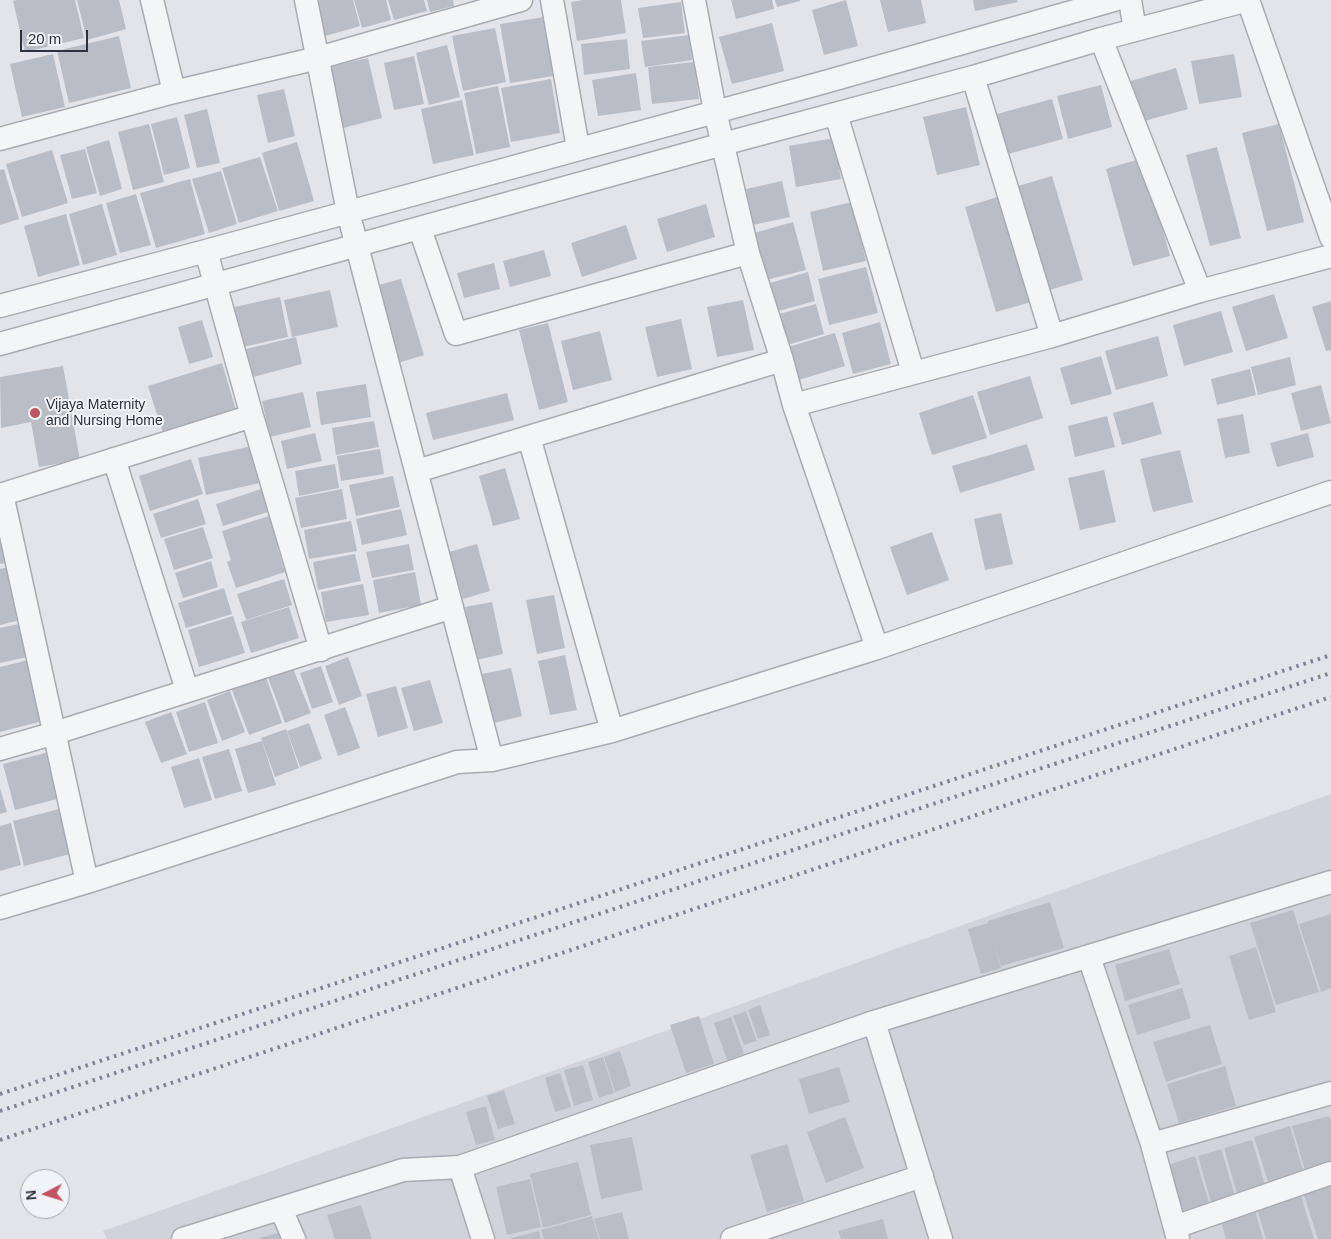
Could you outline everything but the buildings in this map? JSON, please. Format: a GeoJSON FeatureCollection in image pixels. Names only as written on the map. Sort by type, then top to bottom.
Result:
{"type":"FeatureCollection","features":[{"type":"Feature","properties":{"kind":"street"},"geometry":{"type":"LineString","coordinates":[[152,0],[174,92]]}},
{"type":"Feature","properties":{"kind":"street"},"geometry":{"type":"LineString","coordinates":[[306,0],[348,212],[492,760]]}},
{"type":"Feature","properties":{"kind":"street"},"geometry":{"type":"LineString","coordinates":[[0,139],[174,92],[318,58],[521,0]]}},
{"type":"Feature","properties":{"kind":"street"},"geometry":{"type":"LineString","coordinates":[[552,0],[578,148]]}},
{"type":"Feature","properties":{"kind":"street"},"geometry":{"type":"LineString","coordinates":[[694,0],[722,144],[748,253],[794,404],[877,648]]}},
{"type":"Feature","properties":{"kind":"street"},"geometry":{"type":"LineString","coordinates":[[0,306],[348,212],[1114,0]]}},
{"type":"Feature","properties":{"kind":"street"},"geometry":{"type":"LineString","coordinates":[[1130,0],[1135,30]]}},
{"type":"Feature","properties":{"kind":"street"},"geometry":{"type":"LineString","coordinates":[[0,343],[1248,0],[1331,237]]}},
{"type":"Feature","properties":{"kind":"street"},"geometry":{"type":"LineString","coordinates":[[1101,39],[1200,291]]}},
{"type":"Feature","properties":{"kind":"street"},"geometry":{"type":"LineString","coordinates":[[973,77],[1052,336]]}},
{"type":"Feature","properties":{"kind":"street"},"geometry":{"type":"LineString","coordinates":[[836,114],[913,372]]}},
{"type":"Feature","properties":{"kind":"street"},"geometry":{"type":"LineString","coordinates":[[420,229],[456,334],[748,253]]}},
{"type":"Feature","properties":{"kind":"street"},"geometry":{"type":"LineString","coordinates":[[206,251],[321,650]]}},
{"type":"Feature","properties":{"kind":"street"},"geometry":{"type":"LineString","coordinates":[[794,404],[1052,336],[1200,291],[1331,256]]}},
{"type":"Feature","properties":{"kind":"street"},"geometry":{"type":"LineString","coordinates":[[417,471],[782,360]]}},
{"type":"Feature","properties":{"kind":"street"},"geometry":{"type":"LineString","coordinates":[[87,882],[1,495],[252,416]]}},
{"type":"Feature","properties":{"kind":"street"},"geometry":{"type":"LineString","coordinates":[[529,437],[612,731]]}},
{"type":"Feature","properties":{"kind":"street"},"geometry":{"type":"LineString","coordinates":[[114,459],[187,690]]}},
{"type":"Feature","properties":{"kind":"street"},"geometry":{"type":"LineString","coordinates":[[0,908],[87,882],[457,762],[492,760],[612,731],[877,648],[1331,492]]}},
{"type":"Feature","properties":{"kind":"street"},"geometry":{"type":"LineString","coordinates":[[0,749],[321,650],[452,607]]}},
{"type":"Feature","properties":{"kind":"street"},"geometry":{"type":"LineString","coordinates":[[183,1239],[403,1170],[460,1167],[874,1022],[1331,882]]}},
{"type":"Feature","properties":{"kind":"street"},"geometry":{"type":"LineString","coordinates":[[1089,957],[1152,1144],[1176,1233],[1331,1174]]}},
{"type":"Feature","properties":{"kind":"street"},"geometry":{"type":"LineString","coordinates":[[874,1022],[941,1239]]}},
{"type":"Feature","properties":{"kind":"street"},"geometry":{"type":"LineString","coordinates":[[1152,1144],[1331,1093]]}},
{"type":"Feature","properties":{"kind":"street"},"geometry":{"type":"LineString","coordinates":[[460,1167],[483,1239]]}},
{"type":"Feature","properties":{"kind":"street"},"geometry":{"type":"LineString","coordinates":[[732,1239],[922,1176]]}},
{"type":"Feature","properties":{"kind":"street"},"geometry":{"type":"LineString","coordinates":[[282,1209],[294,1239]]}},
{"type":"Feature","properties":{"kind":"shaded area"},"geometry":{"type":"Polygon","coordinates":[[[1331,794],[1331,1239],[107,1239],[103,1231],[1331,794]]]}},
{"type":"Feature","properties":{"kind":"railway"},"geometry":{"type":"LineString","coordinates":[[0,1094],[1331,655]]}},
{"type":"Feature","properties":{"kind":"railway"},"geometry":{"type":"LineString","coordinates":[[0,1111],[1331,673]]}},
{"type":"Feature","properties":{"kind":"railway"},"geometry":{"type":"LineString","coordinates":[[0,1140],[1331,697]]}},
{"type":"Feature","properties":{"kind":"place","name":"Vijaya Maternity and Nursing Home"},"geometry":{"type":"Point","coordinates":[35,413]}}]}
